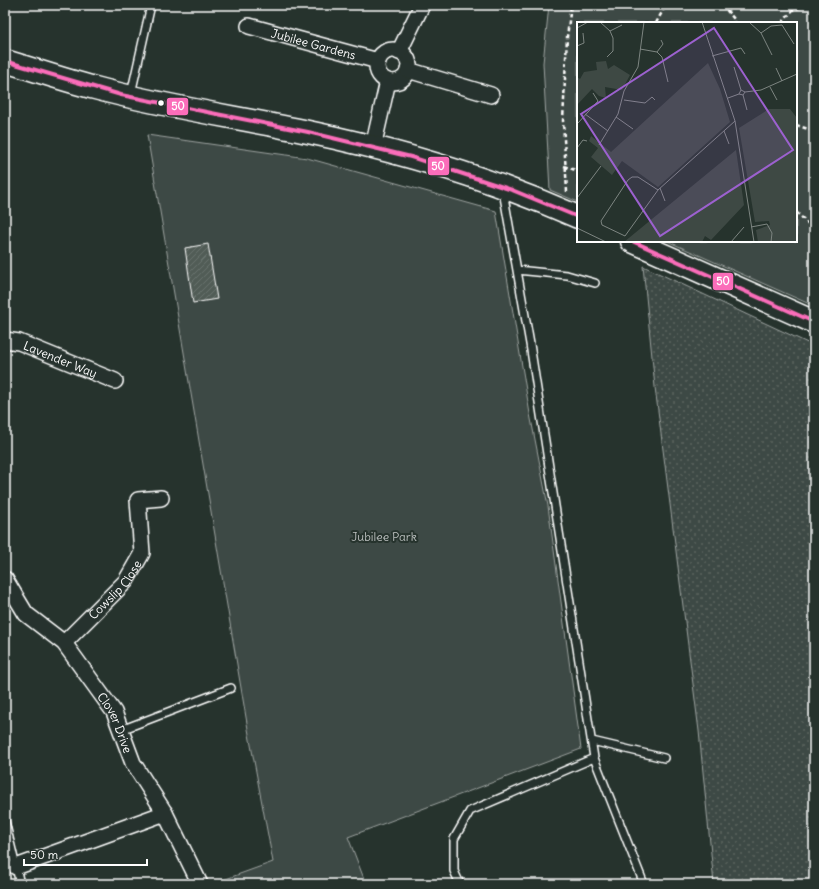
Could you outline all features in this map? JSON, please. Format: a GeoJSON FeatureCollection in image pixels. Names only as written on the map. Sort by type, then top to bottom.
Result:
{"type":"FeatureCollection","features":[{"type":"Feature","properties":{"kind":"main road"},"geometry":{"type":"LineString","coordinates":[[5,61],[94,88],[193,110],[308,132],[427,162],[503,187],[573,215]]}},
{"type":"Feature","properties":{"kind":"main road"},"geometry":{"type":"LineString","coordinates":[[634,242],[814,322]]}},
{"type":"Feature","properties":{"kind":"street"},"geometry":{"type":"LineString","coordinates":[[399,52],[422,5]]}},
{"type":"Feature","properties":{"kind":"street","name":"Jubilee Gardens"},"geometry":{"type":"LineString","coordinates":[[249,26],[378,61]]}},
{"type":"Feature","properties":{"kind":"street"},"geometry":{"type":"LineString","coordinates":[[385,52],[399,52],[407,59],[408,70],[397,82],[388,81],[382,78],[378,72],[378,61],[385,52]]}},
{"type":"Feature","properties":{"kind":"street"},"geometry":{"type":"LineString","coordinates":[[408,70],[491,95]]}},
{"type":"Feature","properties":{"kind":"street"},"geometry":{"type":"LineString","coordinates":[[373,148],[388,81]]}},
{"type":"Feature","properties":{"kind":"street","name":"Lavender Way"},"geometry":{"type":"LineString","coordinates":[[5,340],[18,342],[115,381]]}},
{"type":"Feature","properties":{"kind":"street","name":"Cowslip Close"},"geometry":{"type":"LineString","coordinates":[[64,643],[126,581],[142,553],[138,500],[160,498]]}},
{"type":"Feature","properties":{"kind":"street","name":"Clover Drive"},"geometry":{"type":"LineString","coordinates":[[5,580],[26,614],[64,643],[114,712],[133,763],[165,813],[200,884]]}},
{"type":"Feature","properties":{"kind":"street"},"geometry":{"type":"LineString","coordinates":[[16,867],[165,813]]}},
{"type":"Feature","properties":{"kind":"lane"},"geometry":{"type":"LineString","coordinates":[[130,96],[151,5]]}},
{"type":"Feature","properties":{"kind":"lane"},"geometry":{"type":"LineString","coordinates":[[503,187],[594,758],[644,884]]}},
{"type":"Feature","properties":{"kind":"lane"},"geometry":{"type":"LineString","coordinates":[[517,270],[567,275],[595,283]]}},
{"type":"Feature","properties":{"kind":"lane"},"geometry":{"type":"LineString","coordinates":[[121,730],[231,688]]}},
{"type":"Feature","properties":{"kind":"lane"},"geometry":{"type":"LineString","coordinates":[[592,741],[664,758]]}},
{"type":"Feature","properties":{"kind":"lane"},"geometry":{"type":"LineString","coordinates":[[460,884],[454,871],[454,839],[470,811],[594,758]]}},
{"type":"Feature","properties":{"kind":"lane"},"geometry":{"type":"LineString","coordinates":[[5,821],[20,884]]}},
{"type":"Feature","properties":{"kind":"path"},"geometry":{"type":"LineString","coordinates":[[572,5],[566,45],[563,121],[564,166],[573,215]]}},
{"type":"Feature","properties":{"kind":"path"},"geometry":{"type":"LineString","coordinates":[[657,22],[666,5]]}},
{"type":"Feature","properties":{"kind":"path"},"geometry":{"type":"LineString","coordinates":[[722,5],[735,20],[735,22]]}},
{"type":"Feature","properties":{"kind":"path"},"geometry":{"type":"LineString","coordinates":[[783,22],[793,10],[807,5]]}},
{"type":"Feature","properties":{"kind":"path"},"geometry":{"type":"LineString","coordinates":[[797,125],[814,131]]}},
{"type":"Feature","properties":{"kind":"path"},"geometry":{"type":"LineString","coordinates":[[564,166],[577,171]]}},
{"type":"Feature","properties":{"kind":"path"},"geometry":{"type":"LineString","coordinates":[[797,213],[814,229]]}},
{"type":"Feature","properties":{"kind":"green space"},"geometry":{"type":"Polygon","coordinates":[[[549,5],[814,5],[814,306],[669,242],[797,242],[797,22],[577,22],[577,202],[550,190],[543,63],[549,5]]]}},
{"type":"Feature","properties":{"kind":"green space","name":"Jubilee Park"},"geometry":{"type":"Polygon","coordinates":[[[147,135],[307,158],[496,211],[530,414],[548,506],[581,749],[348,837],[366,884],[212,884],[273,862],[248,729],[147,135]]]}},
{"type":"Feature","properties":{"kind":"green space"},"geometry":{"type":"Polygon","coordinates":[[[643,266],[814,346],[814,884],[714,884],[699,731],[655,387],[643,266]]]}},
{"type":"Feature","properties":{"kind":"building"},"geometry":{"type":"Polygon","coordinates":[[[208,244],[217,299],[193,303],[185,248],[208,244]]]}},
{"type":"Feature","properties":{"kind":"transit line","name":"50"},"geometry":{"type":"LineString","coordinates":[[5,61],[121,95],[308,132],[411,157],[512,190],[577,217]]}},
{"type":"Feature","properties":{"kind":"transit line","name":"50"},"geometry":{"type":"LineString","coordinates":[[634,242],[814,322]]}}]}
